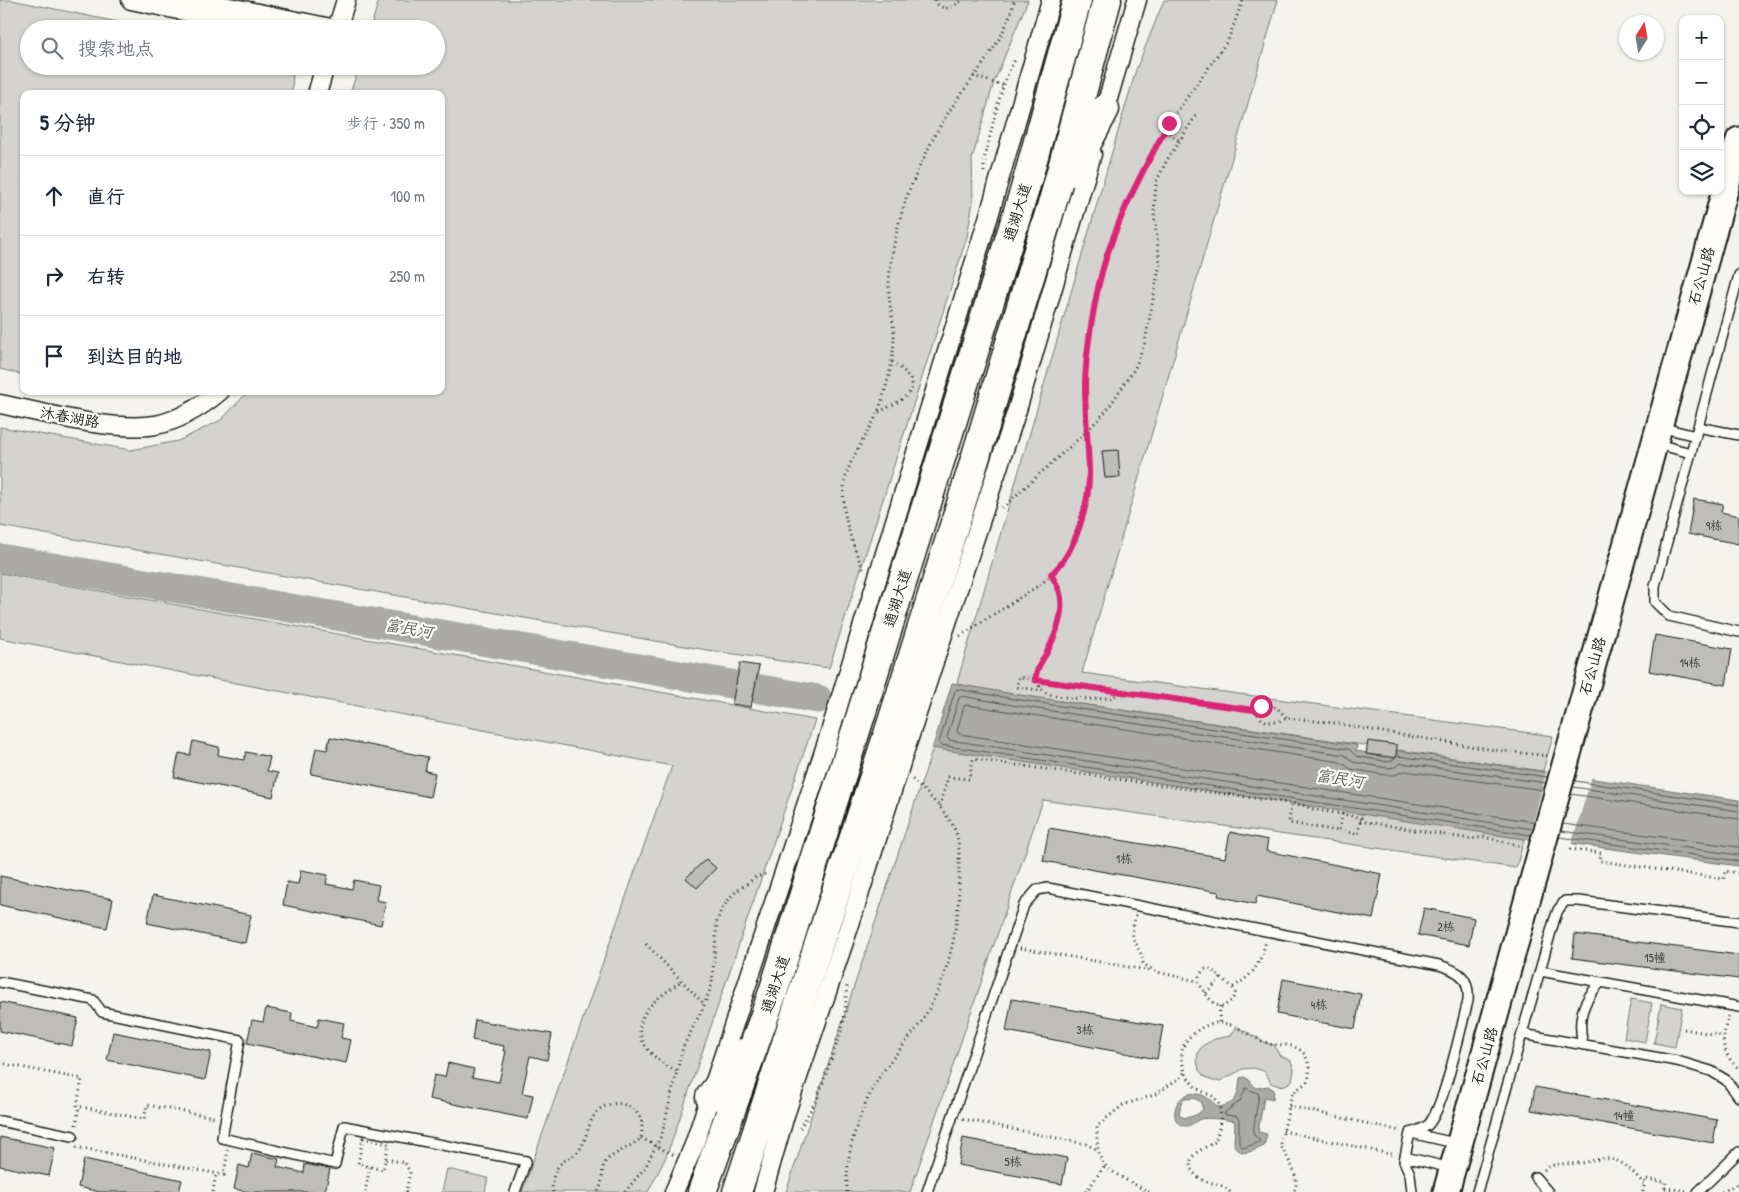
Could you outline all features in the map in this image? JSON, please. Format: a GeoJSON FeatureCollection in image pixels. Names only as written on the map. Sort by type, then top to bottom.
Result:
{"type":"FeatureCollection","features":[{"type":"Feature","properties":{"kind":"main road","name":"通湖大道"},"geometry":{"type":"LineString","coordinates":[[702,1192],[760,1030],[858,724],[1024,192],[1077,0]]}},
{"type":"Feature","properties":{"kind":"main road","name":"通湖大道"},"geometry":{"type":"LineString","coordinates":[[737,1192],[903,687],[972,469],[1047,220],[1107,0]]}},
{"type":"Feature","properties":{"kind":"main road"},"geometry":{"type":"LineString","coordinates":[[1047,220],[1105,109]]}},
{"type":"Feature","properties":{"kind":"main road"},"geometry":{"type":"LineString","coordinates":[[710,1097],[760,1030]]}},
{"type":"Feature","properties":{"kind":"street"},"geometry":{"type":"LineString","coordinates":[[131,0],[226,20]]}},
{"type":"Feature","properties":{"kind":"street"},"geometry":{"type":"LineString","coordinates":[[175,0],[224,6],[292,20]]}},
{"type":"Feature","properties":{"kind":"street"},"geometry":{"type":"LineString","coordinates":[[339,20],[346,0]]}},
{"type":"Feature","properties":{"kind":"street"},"geometry":{"type":"LineString","coordinates":[[350,20],[356,0]]}},
{"type":"Feature","properties":{"kind":"street"},"geometry":{"type":"LineString","coordinates":[[674,1192],[694,1145],[828,742],[990,212],[1051,0]]}},
{"type":"Feature","properties":{"kind":"street"},"geometry":{"type":"LineString","coordinates":[[763,1192],[785,1115],[849,927],[1017,410],[1137,0]]}},
{"type":"Feature","properties":{"kind":"street"},"geometry":{"type":"LineString","coordinates":[[318,90],[322,75]]}},
{"type":"Feature","properties":{"kind":"street"},"geometry":{"type":"LineString","coordinates":[[328,90],[332,75]]}},
{"type":"Feature","properties":{"kind":"street","name":"石公山路"},"geometry":{"type":"LineString","coordinates":[[1446,1192],[1739,140]]}},
{"type":"Feature","properties":{"kind":"street","name":"沐春湖路"},"geometry":{"type":"LineString","coordinates":[[0,394],[141,422]]}},
{"type":"Feature","properties":{"kind":"street"},"geometry":{"type":"LineString","coordinates":[[141,422],[190,403],[200,395]]}},
{"type":"Feature","properties":{"kind":"street"},"geometry":{"type":"LineString","coordinates":[[141,422],[157,424],[178,418],[195,410],[215,395]]}},
{"type":"Feature","properties":{"kind":"street","name":"沐春湖路"},"geometry":{"type":"LineString","coordinates":[[0,404],[91,422],[141,422]]}},
{"type":"Feature","properties":{"kind":"lane"},"geometry":{"type":"LineString","coordinates":[[1739,275],[1655,586],[1655,602],[1669,616],[1739,632]]}},
{"type":"Feature","properties":{"kind":"lane"},"geometry":{"type":"LineString","coordinates":[[1657,435],[1697,431],[1739,435]]}},
{"type":"Feature","properties":{"kind":"lane"},"geometry":{"type":"LineString","coordinates":[[1657,435],[1691,453]]}},
{"type":"Feature","properties":{"kind":"lane"},"geometry":{"type":"LineString","coordinates":[[927,1192],[1024,905],[1038,890],[1048,888],[1439,964],[1453,969],[1462,975],[1469,992],[1468,1001],[1442,1094],[1430,1123],[1426,1127],[1410,1133]]}},
{"type":"Feature","properties":{"kind":"lane"},"geometry":{"type":"LineString","coordinates":[[1477,1192],[1558,910],[1566,901],[1579,901],[1739,922]]}},
{"type":"Feature","properties":{"kind":"lane"},"geometry":{"type":"LineString","coordinates":[[1540,971],[1734,1006]]}},
{"type":"Feature","properties":{"kind":"lane"},"geometry":{"type":"LineString","coordinates":[[0,982],[94,1000],[102,1012],[240,1040],[222,1138],[335,1164],[344,1126],[526,1161],[515,1192]]}},
{"type":"Feature","properties":{"kind":"lane"},"geometry":{"type":"LineString","coordinates":[[1583,1045],[1580,1031],[1582,1011],[1591,992],[1601,982]]}},
{"type":"Feature","properties":{"kind":"lane"},"geometry":{"type":"LineString","coordinates":[[1522,1034],[1677,1061],[1711,1070],[1726,1080],[1739,1097]]}},
{"type":"Feature","properties":{"kind":"lane"},"geometry":{"type":"LineString","coordinates":[[0,1121],[73,1136]]}},
{"type":"Feature","properties":{"kind":"lane"},"geometry":{"type":"LineString","coordinates":[[1410,1133],[1459,1144]]}},
{"type":"Feature","properties":{"kind":"lane"},"geometry":{"type":"LineString","coordinates":[[1410,1133],[1404,1161],[1413,1184],[1412,1192]]}},
{"type":"Feature","properties":{"kind":"lane"},"geometry":{"type":"LineString","coordinates":[[1698,1192],[1739,1152]]}},
{"type":"Feature","properties":{"kind":"lane"},"geometry":{"type":"LineString","coordinates":[[1405,1157],[1453,1168]]}},
{"type":"Feature","properties":{"kind":"lane"},"geometry":{"type":"LineString","coordinates":[[1535,1177],[1548,1192]]}},
{"type":"Feature","properties":{"kind":"path"},"geometry":{"type":"LineString","coordinates":[[936,0],[937,4],[946,8],[951,8],[962,0]]}},
{"type":"Feature","properties":{"kind":"path"},"geometry":{"type":"LineString","coordinates":[[866,575],[858,558],[846,518],[843,502],[844,488],[848,469],[878,412],[892,361],[894,334],[888,290],[892,260],[905,202],[937,130],[1009,20],[1014,0]]}},
{"type":"Feature","properties":{"kind":"path"},"geometry":{"type":"LineString","coordinates":[[953,641],[1041,584],[1059,568],[1071,548],[1086,499],[1089,472],[1085,382],[1089,336],[1105,259],[1118,225],[1146,166],[1165,131],[1228,40],[1235,27],[1243,0]]}},
{"type":"Feature","properties":{"kind":"path"},"geometry":{"type":"LineString","coordinates":[[973,76],[1004,86]]}},
{"type":"Feature","properties":{"kind":"path"},"geometry":{"type":"LineString","coordinates":[[998,510],[1004,507],[1086,432],[1107,410],[1135,368],[1146,342],[1160,263],[1154,214],[1156,182],[1159,172],[1198,114]]}},
{"type":"Feature","properties":{"kind":"path"},"geometry":{"type":"LineString","coordinates":[[1165,131],[1180,141]]}},
{"type":"Feature","properties":{"kind":"path"},"geometry":{"type":"LineString","coordinates":[[878,412],[900,402],[908,395],[911,389],[912,382],[907,373],[892,361]]}},
{"type":"Feature","properties":{"kind":"path"},"geometry":{"type":"LineString","coordinates":[[1051,574],[1060,591],[1061,600],[1058,621],[1045,654],[1037,666],[1035,680],[1046,693],[1093,700],[1114,696],[1120,690]]}},
{"type":"Feature","properties":{"kind":"path"},"geometry":{"type":"LineString","coordinates":[[1040,686],[1039,690],[1017,687],[1018,677],[1254,710],[1261,706],[1276,707],[1287,718]]}},
{"type":"Feature","properties":{"kind":"path"},"geometry":{"type":"LineString","coordinates":[[1254,710],[1259,717],[1267,722],[1277,722],[1287,718],[1335,723],[1495,750],[1551,756],[1571,744]]}},
{"type":"Feature","properties":{"kind":"path"},"geometry":{"type":"LineString","coordinates":[[940,806],[948,777],[969,780],[973,759],[1303,805],[1312,810],[1361,818],[1358,834],[1289,823],[1292,804]]}},
{"type":"Feature","properties":{"kind":"path"},"geometry":{"type":"LineString","coordinates":[[846,1192],[850,1154],[856,1128],[864,1106],[882,1074],[927,1011],[947,969],[956,931],[960,885],[959,848],[954,829],[940,806],[910,776]]}},
{"type":"Feature","properties":{"kind":"path"},"geometry":{"type":"LineString","coordinates":[[1339,831],[1342,814]]}},
{"type":"Feature","properties":{"kind":"path"},"geometry":{"type":"LineString","coordinates":[[1360,821],[1471,839],[1484,837],[1523,846]]}},
{"type":"Feature","properties":{"kind":"path"},"geometry":{"type":"LineString","coordinates":[[1570,849],[1601,853],[1600,860],[1724,879],[1725,871],[1739,873]]}},
{"type":"Feature","properties":{"kind":"path"},"geometry":{"type":"LineString","coordinates":[[625,1192],[646,1166],[662,1134],[683,1047],[704,1005],[712,984],[717,922],[721,910],[733,894],[756,877],[769,873]]}},
{"type":"Feature","properties":{"kind":"path"},"geometry":{"type":"LineString","coordinates":[[1138,905],[1132,930],[1133,938],[1141,952],[1143,964],[1157,972]]}},
{"type":"Feature","properties":{"kind":"path"},"geometry":{"type":"LineString","coordinates":[[1233,987],[1250,976],[1261,960],[1268,931]]}},
{"type":"Feature","properties":{"kind":"path"},"geometry":{"type":"LineString","coordinates":[[646,944],[704,1005]]}},
{"type":"Feature","properties":{"kind":"path"},"geometry":{"type":"LineString","coordinates":[[1010,946],[1197,981],[1210,1000],[1223,1007],[1236,993],[1233,987],[1214,970],[1209,968],[1200,973],[1197,981]]}},
{"type":"Feature","properties":{"kind":"path"},"geometry":{"type":"LineString","coordinates":[[1206,993],[1221,978]]}},
{"type":"Feature","properties":{"kind":"path"},"geometry":{"type":"LineString","coordinates":[[676,1071],[660,1062],[651,1054],[642,1042],[640,1026],[646,1010],[681,981]]}},
{"type":"Feature","properties":{"kind":"path"},"geometry":{"type":"LineString","coordinates":[[1219,1022],[1220,1006]]}},
{"type":"Feature","properties":{"kind":"path"},"geometry":{"type":"LineString","coordinates":[[1734,1006],[1722,1042],[1726,1055],[1739,1069]]}},
{"type":"Feature","properties":{"kind":"path"},"geometry":{"type":"LineString","coordinates":[[1230,1192],[1220,1184],[1199,1178],[1191,1167],[1191,1160],[1195,1153],[1215,1142],[1218,1134],[1220,1108],[1217,1099],[1194,1086],[1185,1072],[1181,1054],[1184,1045],[1194,1032],[1209,1024],[1219,1022],[1237,1027],[1266,1043],[1293,1046],[1302,1051],[1310,1064],[1308,1081],[1292,1094],[1281,1146],[1297,1180],[1296,1189],[1293,1192]]}},
{"type":"Feature","properties":{"kind":"path"},"geometry":{"type":"LineString","coordinates":[[1684,1029],[1723,1036]]}},
{"type":"Feature","properties":{"kind":"path"},"geometry":{"type":"LineString","coordinates":[[0,1063],[82,1079],[72,1146],[224,1175],[230,1140]]}},
{"type":"Feature","properties":{"kind":"path"},"geometry":{"type":"LineString","coordinates":[[1149,1192],[1130,1183],[1104,1165],[1098,1150],[1097,1126],[1124,1105],[1154,1095],[1185,1072]]}},
{"type":"Feature","properties":{"kind":"path"},"geometry":{"type":"LineString","coordinates":[[553,1192],[553,1178],[557,1168],[562,1162],[579,1151],[593,1117],[599,1110],[614,1103],[624,1104],[635,1111],[641,1120],[643,1130],[641,1138],[628,1148],[608,1158],[604,1164],[603,1180],[598,1192]]}},
{"type":"Feature","properties":{"kind":"path"},"geometry":{"type":"LineString","coordinates":[[79,1106],[144,1119],[147,1105],[225,1120]]}},
{"type":"Feature","properties":{"kind":"path"},"geometry":{"type":"LineString","coordinates":[[1289,1106],[1410,1133]]}},
{"type":"Feature","properties":{"kind":"path"},"geometry":{"type":"LineString","coordinates":[[952,1117],[1086,1144],[1098,1150]]}},
{"type":"Feature","properties":{"kind":"path"},"geometry":{"type":"LineString","coordinates":[[1283,1131],[1405,1157]]}},
{"type":"Feature","properties":{"kind":"path"},"geometry":{"type":"LineString","coordinates":[[363,1138],[389,1144],[386,1159],[383,1170],[358,1164],[363,1138]]}},
{"type":"Feature","properties":{"kind":"path"},"geometry":{"type":"LineString","coordinates":[[641,1138],[678,1156]]}},
{"type":"Feature","properties":{"kind":"path"},"geometry":{"type":"LineString","coordinates":[[1535,1177],[1553,1164],[1587,1163],[1604,1158],[1617,1161],[1629,1167],[1644,1184]]}},
{"type":"Feature","properties":{"kind":"path"},"geometry":{"type":"LineString","coordinates":[[386,1159],[405,1163],[410,1172],[406,1192],[408,1192]]}},
{"type":"Feature","properties":{"kind":"path"},"geometry":{"type":"LineString","coordinates":[[1086,1192],[1104,1165]]}},
{"type":"Feature","properties":{"kind":"path"},"geometry":{"type":"LineString","coordinates":[[365,1192],[370,1167]]}},
{"type":"Feature","properties":{"kind":"path"},"geometry":{"type":"LineString","coordinates":[[213,1192],[216,1174]]}},
{"type":"Feature","properties":{"kind":"path"},"geometry":{"type":"LineString","coordinates":[[1643,1192],[1645,1179],[1666,1182],[1664,1190],[1690,1192]]}},
{"type":"Feature","properties":{"kind":"path"},"geometry":{"type":"LineString","coordinates":[[1722,1192],[1739,1183]]}},
{"type":"Feature","properties":{"kind":"shaded area"},"geometry":{"type":"Polygon","coordinates":[[[0,0],[12,0],[108,20],[20,20],[20,75],[293,75],[292,90],[20,90],[20,374],[0,369],[0,0]]]}},
{"type":"Feature","properties":{"kind":"shaded area"},"geometry":{"type":"Polygon","coordinates":[[[379,0],[1028,0],[994,82],[972,159],[973,201],[967,237],[829,668],[707,650],[0,526],[0,427],[131,450],[178,441],[221,420],[245,395],[445,395],[445,90],[351,90],[356,75],[445,75],[445,20],[373,20],[379,0]]]}},
{"type":"Feature","properties":{"kind":"shaded area"},"geometry":{"type":"Polygon","coordinates":[[[1164,0],[1278,0],[1082,673],[1553,736],[1543,771],[956,686],[1136,70],[1164,0]]]}},
{"type":"Feature","properties":{"kind":"shaded area"},"geometry":{"type":"Polygon","coordinates":[[[0,573],[815,720],[672,1141],[648,1192],[522,1192],[672,766],[0,638],[0,573]]]}},
{"type":"Feature","properties":{"kind":"shaded area"},"geometry":{"type":"Polygon","coordinates":[[[933,748],[1527,830],[1516,868],[1043,800],[910,1192],[786,1192],[933,748]]]}},
{"type":"Feature","properties":{"kind":"shaded area"},"geometry":{"type":"Polygon","coordinates":[[[1631,999],[1652,1003],[1645,1042],[1624,1038],[1631,999]]]}},
{"type":"Feature","properties":{"kind":"shaded area"},"geometry":{"type":"Polygon","coordinates":[[[1661,1004],[1682,1008],[1675,1047],[1654,1043],[1661,1004]]]}},
{"type":"Feature","properties":{"kind":"shaded area"},"geometry":{"type":"Polygon","coordinates":[[[1237,1027],[1266,1043],[1274,1045],[1279,1055],[1291,1061],[1294,1070],[1292,1081],[1282,1086],[1271,1083],[1264,1071],[1253,1068],[1243,1069],[1220,1081],[1213,1081],[1204,1076],[1199,1070],[1197,1060],[1202,1046],[1215,1039],[1230,1036],[1237,1027]]]}},
{"type":"Feature","properties":{"kind":"shaded area"},"geometry":{"type":"Polygon","coordinates":[[[447,1169],[488,1178],[485,1192],[442,1192],[447,1169]]]}},
{"type":"Feature","properties":{"kind":"water"},"geometry":{"type":"Polygon","coordinates":[[[952,683],[1013,694],[1357,745],[1356,751],[1391,757],[1392,750],[1739,800],[1739,866],[1568,843],[1523,839],[932,748],[952,683]]]}},
{"type":"Feature","properties":{"kind":"water"},"geometry":{"type":"Polygon","coordinates":[[[1240,1078],[1248,1079],[1256,1088],[1268,1086],[1274,1090],[1273,1099],[1264,1097],[1258,1132],[1267,1134],[1264,1146],[1248,1152],[1237,1149],[1234,1145],[1235,1121],[1204,1118],[1186,1126],[1179,1124],[1175,1112],[1176,1105],[1181,1099],[1187,1095],[1196,1094],[1206,1097],[1218,1107],[1225,1106],[1236,1098],[1240,1078]],[[1193,1098],[1185,1099],[1181,1103],[1179,1114],[1182,1117],[1187,1117],[1199,1113],[1203,1109],[1200,1101],[1193,1098]]]}},
{"type":"Feature","properties":{"kind":"pier"},"geometry":{"type":"Polygon","coordinates":[[[952,680],[931,751],[929,748],[949,682],[952,680]]]}},
{"type":"Feature","properties":{"kind":"pier"},"geometry":{"type":"Polygon","coordinates":[[[1547,769],[1592,776],[1571,846],[1528,842],[1547,769]]]}},
{"type":"Feature","properties":{"kind":"building"},"geometry":{"type":"Polygon","coordinates":[[[1118,450],[1120,477],[1105,478],[1102,451],[1118,450]]]}},
{"type":"Feature","properties":{"kind":"building"},"geometry":{"type":"Polygon","coordinates":[[[1694,499],[1723,504],[1721,512],[1739,516],[1739,544],[1688,534],[1694,499]]]}},
{"type":"Feature","properties":{"kind":"building"},"geometry":{"type":"Polygon","coordinates":[[[1655,635],[1732,649],[1726,685],[1649,671],[1655,635]]]}},
{"type":"Feature","properties":{"kind":"building"},"geometry":{"type":"Polygon","coordinates":[[[740,663],[759,666],[751,707],[732,704],[740,663]]]}},
{"type":"Feature","properties":{"kind":"building"},"geometry":{"type":"Polygon","coordinates":[[[330,737],[428,757],[425,771],[435,773],[430,797],[311,774],[316,748],[327,750],[330,737]]]}},
{"type":"Feature","properties":{"kind":"building"},"geometry":{"type":"Polygon","coordinates":[[[193,741],[219,747],[218,755],[244,760],[246,752],[270,757],[267,771],[278,773],[273,797],[174,777],[179,753],[190,755],[193,741]]]}},
{"type":"Feature","properties":{"kind":"building"},"geometry":{"type":"Polygon","coordinates":[[[1368,741],[1397,745],[1396,758],[1366,754],[1368,741]]]}},
{"type":"Feature","properties":{"kind":"building"},"geometry":{"type":"Polygon","coordinates":[[[1049,828],[1225,858],[1230,832],[1268,840],[1266,851],[1382,874],[1373,919],[1257,896],[1255,904],[1218,896],[1219,892],[1043,861],[1049,828]]]}},
{"type":"Feature","properties":{"kind":"building"},"geometry":{"type":"Polygon","coordinates":[[[706,859],[716,868],[697,888],[686,878],[706,859]]]}},
{"type":"Feature","properties":{"kind":"building"},"geometry":{"type":"Polygon","coordinates":[[[301,870],[328,875],[326,884],[352,889],[354,880],[379,885],[376,900],[386,902],[381,925],[283,905],[287,882],[298,884],[301,870]]]}},
{"type":"Feature","properties":{"kind":"building"},"geometry":{"type":"Polygon","coordinates":[[[0,876],[113,899],[107,928],[0,905],[0,876]]]}},
{"type":"Feature","properties":{"kind":"building"},"geometry":{"type":"Polygon","coordinates":[[[153,895],[251,915],[245,943],[147,923],[153,895]]]}},
{"type":"Feature","properties":{"kind":"building"},"geometry":{"type":"Polygon","coordinates":[[[1424,908],[1474,918],[1469,945],[1418,935],[1424,908]]]}},
{"type":"Feature","properties":{"kind":"building"},"geometry":{"type":"Polygon","coordinates":[[[1575,934],[1739,955],[1739,979],[1572,958],[1575,934]]]}},
{"type":"Feature","properties":{"kind":"building"},"geometry":{"type":"Polygon","coordinates":[[[1283,979],[1361,994],[1355,1029],[1277,1014],[1283,979]]]}},
{"type":"Feature","properties":{"kind":"building"},"geometry":{"type":"Polygon","coordinates":[[[1012,999],[1163,1026],[1157,1059],[1006,1031],[1012,999]]]}},
{"type":"Feature","properties":{"kind":"building"},"geometry":{"type":"Polygon","coordinates":[[[0,1002],[78,1018],[72,1046],[0,1031],[0,1002]]]}},
{"type":"Feature","properties":{"kind":"building"},"geometry":{"type":"Polygon","coordinates":[[[266,1008],[292,1013],[291,1021],[317,1027],[319,1018],[344,1023],[341,1038],[351,1040],[346,1063],[247,1043],[252,1020],[263,1022],[266,1008]]]}},
{"type":"Feature","properties":{"kind":"building"},"geometry":{"type":"Polygon","coordinates":[[[475,1020],[552,1034],[547,1060],[530,1056],[522,1093],[533,1095],[528,1119],[429,1099],[434,1075],[445,1077],[448,1063],[474,1069],[472,1077],[499,1082],[506,1051],[503,1051],[504,1046],[472,1040],[475,1020]]]}},
{"type":"Feature","properties":{"kind":"building"},"geometry":{"type":"Polygon","coordinates":[[[113,1032],[211,1052],[205,1080],[107,1060],[113,1032]]]}},
{"type":"Feature","properties":{"kind":"building"},"geometry":{"type":"Polygon","coordinates":[[[1535,1087],[1717,1120],[1713,1143],[1531,1110],[1535,1087]]]}},
{"type":"Feature","properties":{"kind":"building"},"geometry":{"type":"Polygon","coordinates":[[[0,1137],[55,1148],[49,1176],[0,1166],[0,1137]]]}},
{"type":"Feature","properties":{"kind":"building"},"geometry":{"type":"Polygon","coordinates":[[[963,1138],[1067,1158],[1062,1184],[958,1165],[963,1138]]]}},
{"type":"Feature","properties":{"kind":"building"},"geometry":{"type":"Polygon","coordinates":[[[252,1153],[279,1159],[277,1167],[304,1173],[305,1164],[330,1169],[325,1192],[249,1192],[234,1189],[239,1165],[249,1168],[252,1153]]]}},
{"type":"Feature","properties":{"kind":"building"},"geometry":{"type":"Polygon","coordinates":[[[84,1159],[182,1180],[179,1192],[100,1192],[78,1187],[84,1159]]]}},
{"type":"Feature","properties":{"kind":"waterway","name":"富民河"},"geometry":{"type":"LineString","coordinates":[[0,558],[818,699]]}},
{"type":"Feature","properties":{"kind":"route"},"geometry":{"type":"LineString","coordinates":[[1169,123],[1118,225],[1105,259],[1089,336],[1085,382],[1085,424],[1089,472],[1086,499],[1071,548],[1059,568],[1051,574],[1060,591],[1061,600],[1058,621],[1054,635],[1037,666],[1035,680],[1120,690],[1254,710],[1261,706]]}}]}
